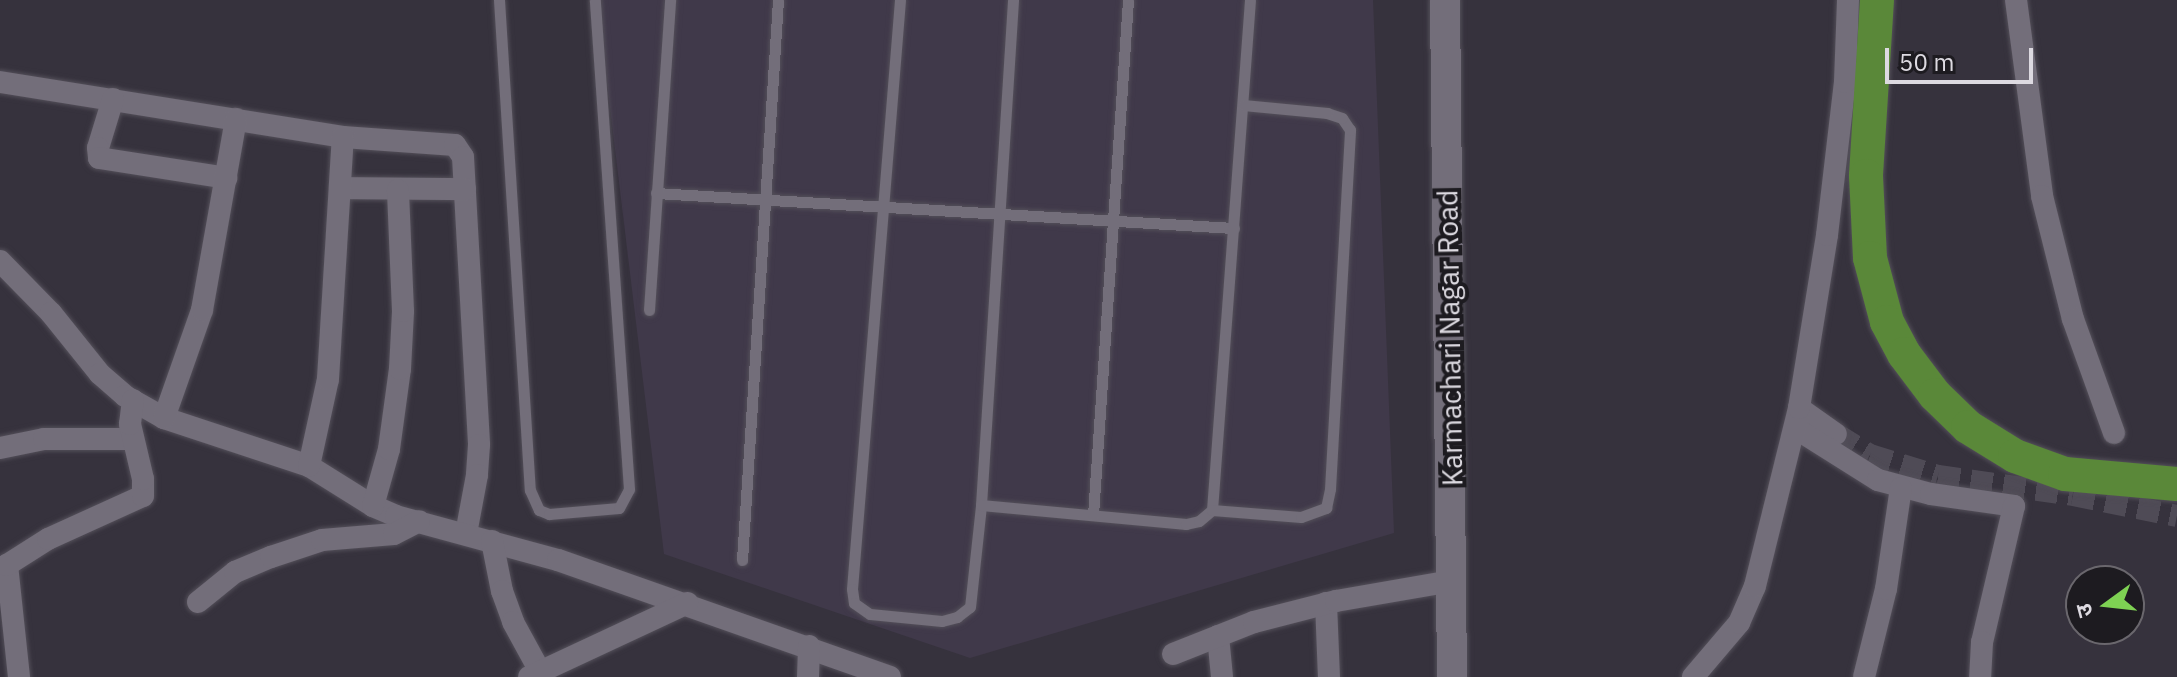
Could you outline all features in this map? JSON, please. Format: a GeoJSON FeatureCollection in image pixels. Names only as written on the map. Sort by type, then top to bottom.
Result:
{"type":"FeatureCollection","features":[{"type":"Feature","properties":{"kind":"main road"},"geometry":{"type":"LineString","coordinates":[[1877,0],[1866,176],[1870,258],[1887,322],[1904,354],[1935,395],[1968,427],[2015,456],[2065,474],[2177,484]]}},
{"type":"Feature","properties":{"kind":"street","name":"Karmachari Nagar Road"},"geometry":{"type":"LineString","coordinates":[[1445,0],[1452,677]]}},
{"type":"Feature","properties":{"kind":"street"},"geometry":{"type":"LineString","coordinates":[[1693,677],[1739,623],[1755,586],[1797,418],[1829,220],[1845,82],[1848,0]]}},
{"type":"Feature","properties":{"kind":"street"},"geometry":{"type":"LineString","coordinates":[[2016,0],[2042,196],[2073,319],[2114,433]]}},
{"type":"Feature","properties":{"kind":"street"},"geometry":{"type":"LineString","coordinates":[[0,82],[343,137],[455,145],[463,157],[479,445],[466,534]]}},
{"type":"Feature","properties":{"kind":"street"},"geometry":{"type":"LineString","coordinates":[[113,99],[98,148],[99,158],[226,178]]}},
{"type":"Feature","properties":{"kind":"street"},"geometry":{"type":"LineString","coordinates":[[164,418],[202,310],[236,119]]}},
{"type":"Feature","properties":{"kind":"street"},"geometry":{"type":"LineString","coordinates":[[309,466],[328,379],[343,137]]}},
{"type":"Feature","properties":{"kind":"street"},"geometry":{"type":"LineString","coordinates":[[341,188],[465,189]]}},
{"type":"Feature","properties":{"kind":"street"},"geometry":{"type":"LineString","coordinates":[[347,536],[368,503],[389,449],[400,369],[403,311],[398,190]]}},
{"type":"Feature","properties":{"kind":"street"},"geometry":{"type":"LineString","coordinates":[[0,261],[51,313],[100,374],[133,400],[164,418],[309,466],[368,503],[688,603],[890,677]]}},
{"type":"Feature","properties":{"kind":"street"},"geometry":{"type":"LineString","coordinates":[[19,677],[7,565],[48,539],[143,496],[145,488],[130,412],[133,400]]}},
{"type":"Feature","properties":{"kind":"street"},"geometry":{"type":"LineString","coordinates":[[1797,418],[1836,434]]}},
{"type":"Feature","properties":{"kind":"street"},"geometry":{"type":"LineString","coordinates":[[1797,418],[1852,467],[1901,488],[2014,506],[1982,642],[1980,677]]}},
{"type":"Feature","properties":{"kind":"street"},"geometry":{"type":"LineString","coordinates":[[0,448],[44,439],[133,439]]}},
{"type":"Feature","properties":{"kind":"street"},"geometry":{"type":"LineString","coordinates":[[1864,677],[1886,589],[1901,488]]}},
{"type":"Feature","properties":{"kind":"street"},"geometry":{"type":"LineString","coordinates":[[198,602],[235,572],[284,553],[347,536],[394,534],[419,521]]}},
{"type":"Feature","properties":{"kind":"street"},"geometry":{"type":"LineString","coordinates":[[492,541],[502,591],[537,675],[688,603]]}},
{"type":"Feature","properties":{"kind":"street"},"geometry":{"type":"LineString","coordinates":[[1173,654],[1254,622],[1326,603],[1452,581]]}},
{"type":"Feature","properties":{"kind":"street"},"geometry":{"type":"LineString","coordinates":[[1326,603],[1329,677]]}},
{"type":"Feature","properties":{"kind":"street"},"geometry":{"type":"LineString","coordinates":[[1218,636],[1222,677]]}},
{"type":"Feature","properties":{"kind":"street"},"geometry":{"type":"LineString","coordinates":[[808,677],[809,646]]}},
{"type":"Feature","properties":{"kind":"lane"},"geometry":{"type":"LineString","coordinates":[[499,0],[530,490],[539,510],[549,514],[619,508],[629,489],[595,0]]}},
{"type":"Feature","properties":{"kind":"lane"},"geometry":{"type":"LineString","coordinates":[[649,310],[670,0]]}},
{"type":"Feature","properties":{"kind":"lane"},"geometry":{"type":"LineString","coordinates":[[742,560],[778,0]]}},
{"type":"Feature","properties":{"kind":"lane"},"geometry":{"type":"LineString","coordinates":[[900,0],[853,573],[854,603],[870,614],[942,621],[957,617],[970,607],[981,505],[1013,0]]}},
{"type":"Feature","properties":{"kind":"lane"},"geometry":{"type":"LineString","coordinates":[[1093,515],[1128,0]]}},
{"type":"Feature","properties":{"kind":"lane"},"geometry":{"type":"LineString","coordinates":[[1212,510],[1250,0]]}},
{"type":"Feature","properties":{"kind":"lane"},"geometry":{"type":"LineString","coordinates":[[981,505],[1186,524],[1199,521],[1212,510],[1301,517],[1316,515],[1326,508],[1330,489],[1350,130],[1342,118],[1327,113],[1243,105]]}},
{"type":"Feature","properties":{"kind":"lane"},"geometry":{"type":"LineString","coordinates":[[656,193],[1234,228]]}},
{"type":"Feature","properties":{"kind":"shaded area"},"geometry":{"type":"Polygon","coordinates":[[[597,0],[1373,0],[1394,533],[970,658],[664,554],[597,0]]]}},
{"type":"Feature","properties":{"kind":"tunnel"},"geometry":{"type":"LineString","coordinates":[[1836,434],[1870,455],[1938,476],[2073,495],[2177,516]]}}]}
